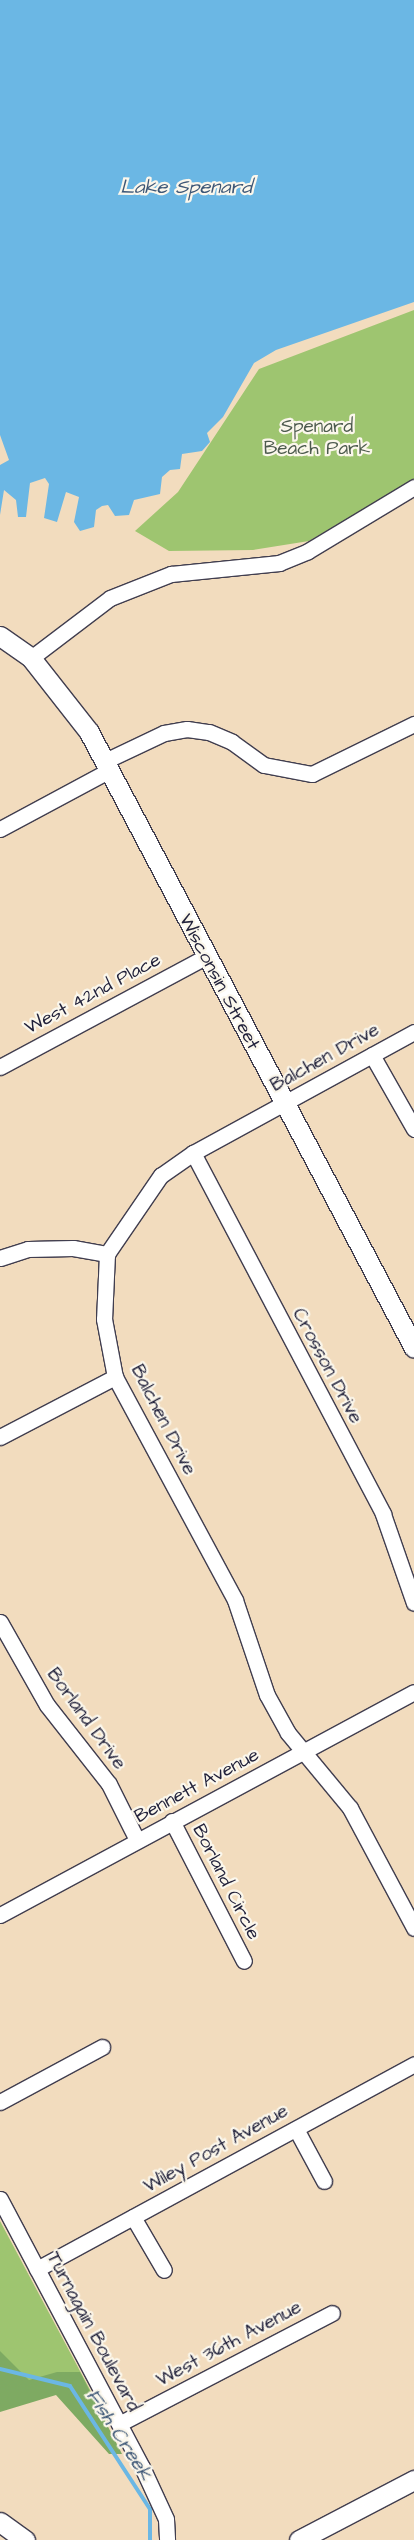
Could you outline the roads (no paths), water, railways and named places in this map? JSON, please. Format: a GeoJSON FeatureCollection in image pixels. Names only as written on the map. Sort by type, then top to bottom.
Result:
{"type":"FeatureCollection","features":[{"type":"Feature","properties":{"kind":"street"},"geometry":{"type":"LineString","coordinates":[[31,658],[110,598],[171,574],[279,563],[308,551],[414,487]]}},
{"type":"Feature","properties":{"kind":"street","name":"Wisconsin Street"},"geometry":{"type":"LineString","coordinates":[[0,636],[31,658],[60,690],[108,765],[205,957],[414,1348]]}},
{"type":"Feature","properties":{"kind":"street"},"geometry":{"type":"LineString","coordinates":[[0,829],[164,732],[187,729],[209,732],[232,742],[264,765],[312,774],[414,724]]}},
{"type":"Feature","properties":{"kind":"street","name":"West 42nd Place"},"geometry":{"type":"LineString","coordinates":[[0,1067],[205,957]]}},
{"type":"Feature","properties":{"kind":"street","name":"Balchen Drive"},"geometry":{"type":"LineString","coordinates":[[414,1032],[192,1153],[161,1175],[108,1254],[104,1319],[115,1377],[235,1600],[267,1695],[303,1752],[350,1808],[414,1928]]}},
{"type":"Feature","properties":{"kind":"street"},"geometry":{"type":"LineString","coordinates":[[372,1056],[414,1129]]}},
{"type":"Feature","properties":{"kind":"street","name":"Crosson Drive"},"geometry":{"type":"LineString","coordinates":[[192,1153],[383,1514],[414,1603]]}},
{"type":"Feature","properties":{"kind":"street"},"geometry":{"type":"LineString","coordinates":[[0,1258],[28,1249],[73,1248],[108,1254]]}},
{"type":"Feature","properties":{"kind":"street"},"geometry":{"type":"LineString","coordinates":[[0,1437],[115,1377]]}},
{"type":"Feature","properties":{"kind":"street","name":"Borland Drive"},"geometry":{"type":"LineString","coordinates":[[0,1622],[47,1704],[109,1784],[137,1840]]}},
{"type":"Feature","properties":{"kind":"street","name":"Bennett Avenue"},"geometry":{"type":"LineString","coordinates":[[0,1915],[414,1692]]}},
{"type":"Feature","properties":{"kind":"street","name":"Borland Circle"},"geometry":{"type":"LineString","coordinates":[[172,1821],[244,1961]]}},
{"type":"Feature","properties":{"kind":"street"},"geometry":{"type":"LineString","coordinates":[[0,2102],[102,2047]]}},
{"type":"Feature","properties":{"kind":"street","name":"Wiley Post Avenue"},"geometry":{"type":"LineString","coordinates":[[37,2269],[414,2064]]}},
{"type":"Feature","properties":{"kind":"street"},"geometry":{"type":"LineString","coordinates":[[296,2129],[324,2181]]}},
{"type":"Feature","properties":{"kind":"street","name":"Turnagain Boulevard"},"geometry":{"type":"LineString","coordinates":[[0,2199],[119,2424],[166,2519],[168,2540]]}},
{"type":"Feature","properties":{"kind":"street"},"geometry":{"type":"LineString","coordinates":[[133,2217],[164,2270]]}},
{"type":"Feature","properties":{"kind":"street","name":"West 36th Avenue"},"geometry":{"type":"LineString","coordinates":[[119,2424],[332,2313]]}},
{"type":"Feature","properties":{"kind":"street"},"geometry":{"type":"LineString","coordinates":[[300,2540],[414,2480]]}},
{"type":"Feature","properties":{"kind":"street"},"geometry":{"type":"LineString","coordinates":[[0,2522],[24,2540]]}},
{"type":"Feature","properties":{"kind":"water","name":"Lake Spenard"},"geometry":{"type":"Polygon","coordinates":[[[0,0],[414,0],[414,302],[276,350],[254,363],[223,417],[207,433],[210,442],[202,451],[182,454],[180,469],[170,470],[162,477],[160,494],[134,500],[129,515],[115,516],[108,505],[102,506],[96,510],[94,527],[80,531],[74,522],[79,497],[66,492],[57,522],[44,518],[49,484],[45,478],[30,483],[26,517],[18,517],[16,500],[4,490],[0,515],[0,465],[9,460],[0,435],[0,0]]]}},
{"type":"Feature","properties":{"kind":"waterway","name":"Fish Creek"},"geometry":{"type":"LineString","coordinates":[[0,2369],[70,2386],[150,2509],[150,2540]]}},
{"type":"Feature","properties":{"kind":"park label","name":"Spenard Beach Park"},"geometry":{"type":"Point","coordinates":[317,438]}}]}
